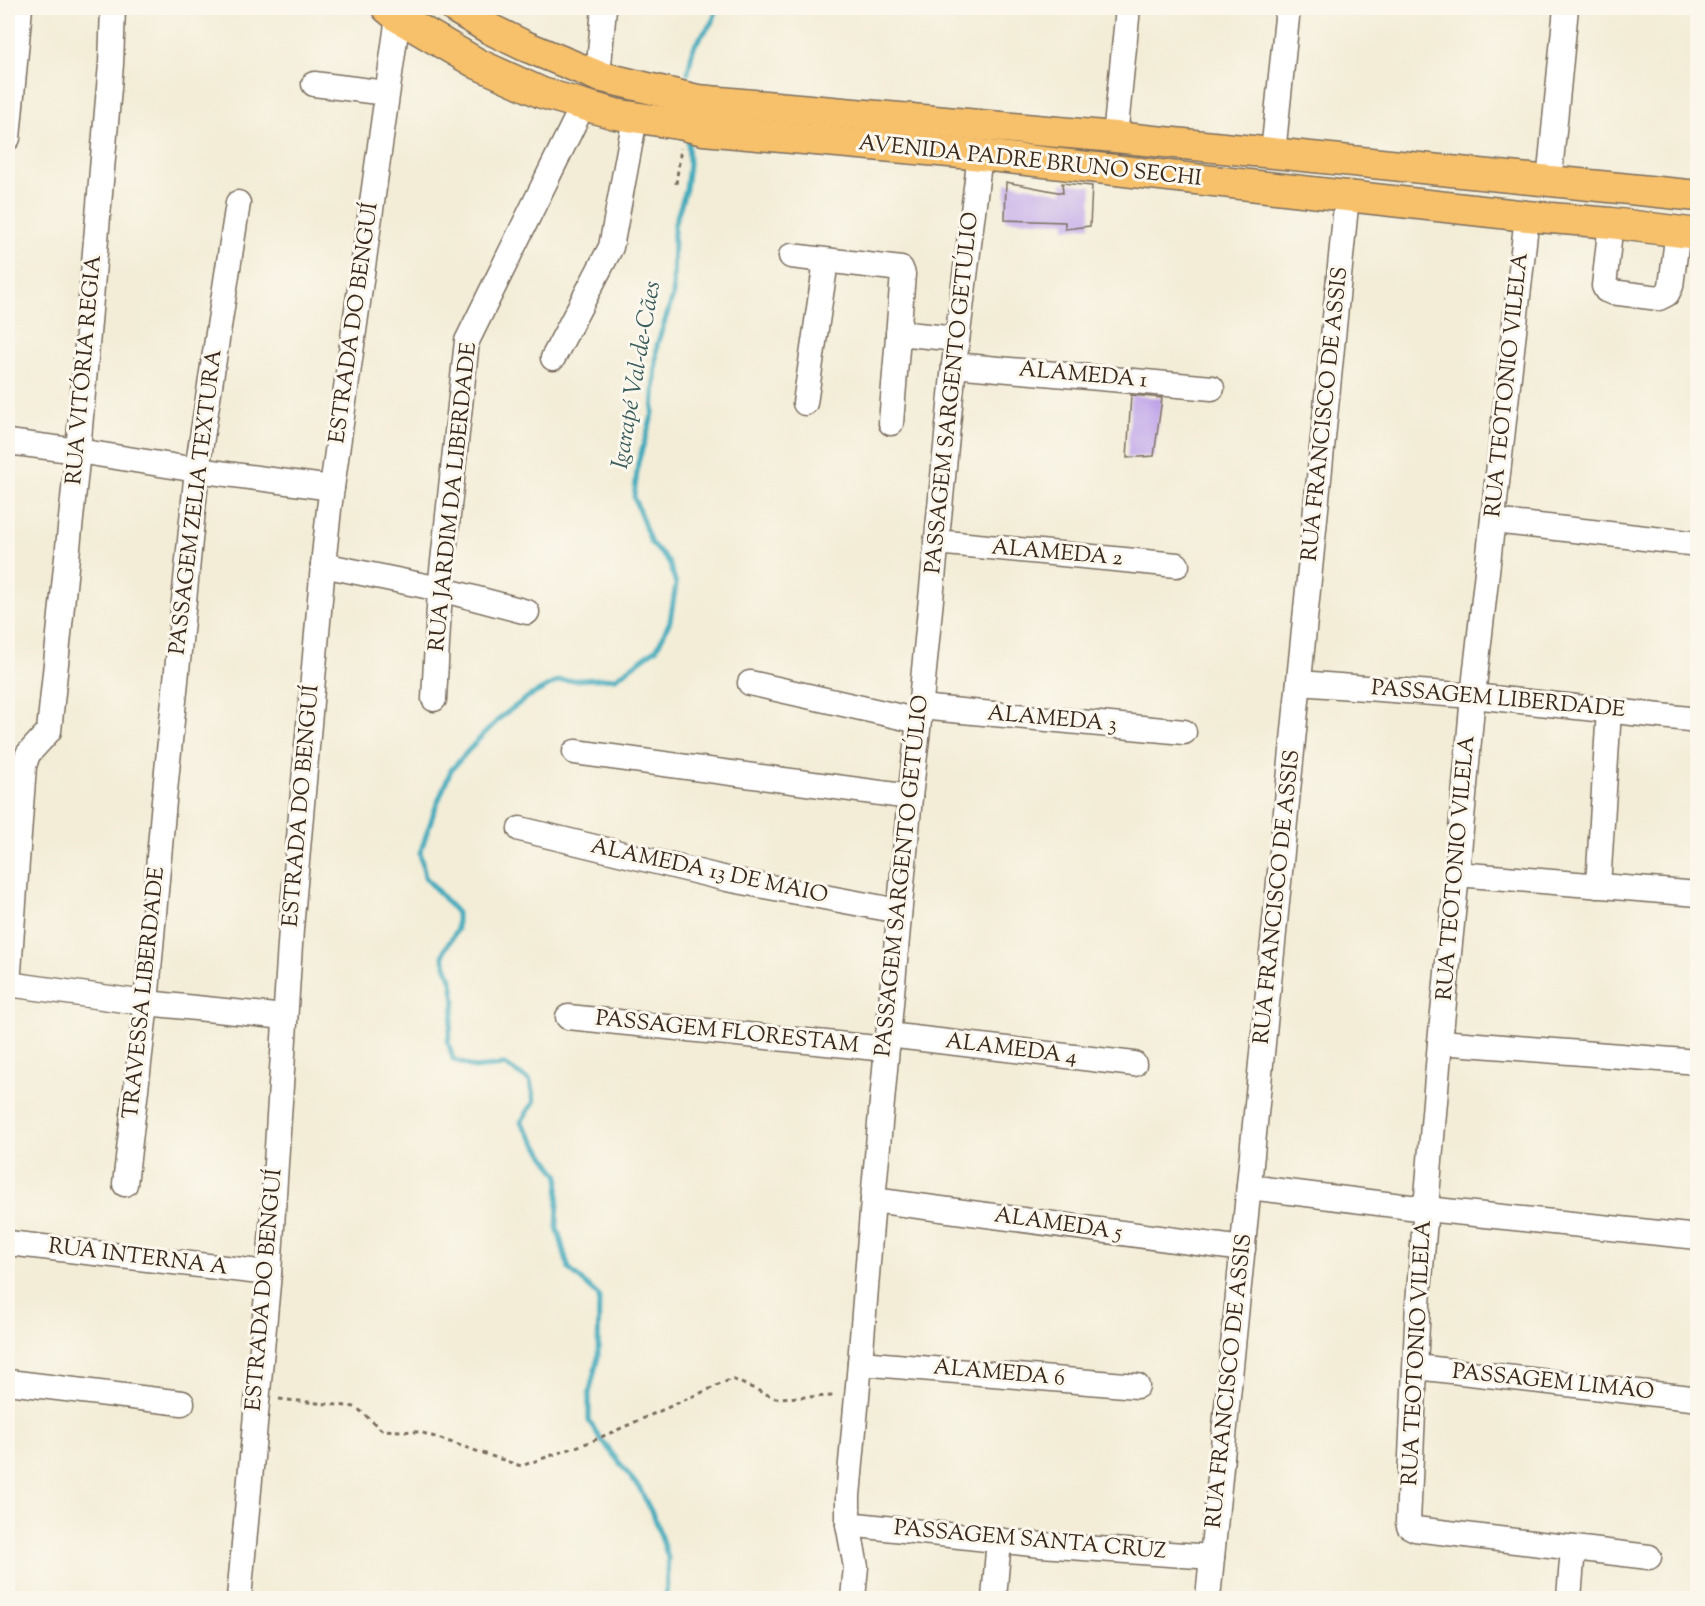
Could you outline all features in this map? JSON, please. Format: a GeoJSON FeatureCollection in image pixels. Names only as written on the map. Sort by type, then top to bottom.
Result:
{"type":"FeatureCollection","features":[{"type":"Feature","properties":{"kind":"main road","name":"AVENIDA PADRE BRUNO SECHI"},"geometry":{"type":"LineString","coordinates":[[455,8],[516,42],[598,71],[698,100],[1115,137],[1698,196]]}},
{"type":"Feature","properties":{"kind":"main road","name":"AVENIDA PADRE BRUNO SECHI"},"geometry":{"type":"LineString","coordinates":[[392,12],[478,64],[542,93],[615,114],[703,130],[980,155],[1688,232]]}},
{"type":"Feature","properties":{"kind":"street"},"geometry":{"type":"LineString","coordinates":[[8,138],[20,8]]}},
{"type":"Feature","properties":{"kind":"street","name":"RUA VITÓRIA REGIA"},"geometry":{"type":"LineString","coordinates":[[8,984],[24,766],[28,754],[49,731],[78,451],[111,64],[113,8]]}},
{"type":"Feature","properties":{"kind":"street"},"geometry":{"type":"LineString","coordinates":[[598,71],[604,8]]}},
{"type":"Feature","properties":{"kind":"street"},"geometry":{"type":"LineString","coordinates":[[1115,137],[1128,8]]}},
{"type":"Feature","properties":{"kind":"street"},"geometry":{"type":"LineString","coordinates":[[1273,153],[1288,8]]}},
{"type":"Feature","properties":{"kind":"street"},"geometry":{"type":"LineString","coordinates":[[1549,182],[1566,8]]}},
{"type":"Feature","properties":{"kind":"street","name":"ESTRADA DO BENGUÍ"},"geometry":{"type":"LineString","coordinates":[[239,1599],[269,1273],[291,929],[323,565],[386,93],[392,12]]}},
{"type":"Feature","properties":{"kind":"street"},"geometry":{"type":"LineString","coordinates":[[314,84],[386,93]]}},
{"type":"Feature","properties":{"kind":"street","name":"RUA JARDIM DA LIBERDADE"},"geometry":{"type":"LineString","coordinates":[[434,699],[440,589],[467,341],[583,105]]}},
{"type":"Feature","properties":{"kind":"street"},"geometry":{"type":"LineString","coordinates":[[553,358],[611,247],[635,118]]}},
{"type":"Feature","properties":{"kind":"street","name":"PASSAGEM SARGENTO GETÚLIO"},"geometry":{"type":"LineString","coordinates":[[853,1599],[856,1567],[848,1524],[848,1496],[873,1200],[910,797],[954,364],[980,155]]}},
{"type":"Feature","properties":{"kind":"street","name":"RUA FRANCISCO DE ASSIS"},"geometry":{"type":"LineString","coordinates":[[1208,1599],[1347,196]]}},
{"type":"Feature","properties":{"kind":"street","name":"PASSAGEM ZELIA TEXTURA"},"geometry":{"type":"LineString","coordinates":[[164,801],[197,470],[238,203]]}},
{"type":"Feature","properties":{"kind":"street","name":"RUA TEOTONIO VILELA"},"geometry":{"type":"LineString","coordinates":[[1527,216],[1473,696],[1458,874],[1440,1042],[1418,1303],[1408,1522],[1409,1526],[1415,1529],[1573,1548]]}},
{"type":"Feature","properties":{"kind":"street"},"geometry":{"type":"LineString","coordinates":[[1611,223],[1604,285],[1606,290],[1659,298],[1666,294],[1671,286],[1688,232]]}},
{"type":"Feature","properties":{"kind":"street"},"geometry":{"type":"LineString","coordinates":[[791,256],[901,269],[903,274],[891,423]]}},
{"type":"Feature","properties":{"kind":"street"},"geometry":{"type":"LineString","coordinates":[[805,403],[826,261]]}},
{"type":"Feature","properties":{"kind":"street"},"geometry":{"type":"LineString","coordinates":[[898,333],[957,339]]}},
{"type":"Feature","properties":{"kind":"street","name":"ALAMEDA 1"},"geometry":{"type":"LineString","coordinates":[[954,364],[1212,388]]}},
{"type":"Feature","properties":{"kind":"street"},"geometry":{"type":"LineString","coordinates":[[8,442],[332,488]]}},
{"type":"Feature","properties":{"kind":"street"},"geometry":{"type":"LineString","coordinates":[[1493,521],[1698,544]]}},
{"type":"Feature","properties":{"kind":"street","name":"ALAMEDA 2"},"geometry":{"type":"LineString","coordinates":[[936,542],[1177,565]]}},
{"type":"Feature","properties":{"kind":"street"},"geometry":{"type":"LineString","coordinates":[[323,565],[440,589],[527,612]]}},
{"type":"Feature","properties":{"kind":"street","name":"ALAMEDA 3"},"geometry":{"type":"LineString","coordinates":[[750,683],[920,714],[1184,732]]}},
{"type":"Feature","properties":{"kind":"street","name":"PASSAGEM LIBERDADE"},"geometry":{"type":"LineString","coordinates":[[1299,683],[1473,696],[1698,720]]}},
{"type":"Feature","properties":{"kind":"street"},"geometry":{"type":"LineString","coordinates":[[1598,886],[1609,710]]}},
{"type":"Feature","properties":{"kind":"street"},"geometry":{"type":"LineString","coordinates":[[575,752],[910,797]]}},
{"type":"Feature","properties":{"kind":"street","name":"TRAVESSA LIBERDADE"},"geometry":{"type":"LineString","coordinates":[[125,1184],[146,1003],[164,801]]}},
{"type":"Feature","properties":{"kind":"street","name":"ALAMEDA 13 DE MAIO"},"geometry":{"type":"LineString","coordinates":[[520,829],[727,879],[899,911]]}},
{"type":"Feature","properties":{"kind":"street"},"geometry":{"type":"LineString","coordinates":[[1458,874],[1698,894]]}},
{"type":"Feature","properties":{"kind":"street"},"geometry":{"type":"LineString","coordinates":[[8,984],[146,1003],[285,1017]]}},
{"type":"Feature","properties":{"kind":"street","name":"PASSAGEM FLORESTAM"},"geometry":{"type":"LineString","coordinates":[[568,1017],[887,1042]]}},
{"type":"Feature","properties":{"kind":"street","name":"ALAMEDA 4"},"geometry":{"type":"LineString","coordinates":[[887,1042],[1134,1064]]}},
{"type":"Feature","properties":{"kind":"street"},"geometry":{"type":"LineString","coordinates":[[1440,1042],[1698,1062]]}},
{"type":"Feature","properties":{"kind":"street"},"geometry":{"type":"LineString","coordinates":[[1249,1187],[1426,1209],[1698,1237]]}},
{"type":"Feature","properties":{"kind":"street","name":"ALAMEDA 5"},"geometry":{"type":"LineString","coordinates":[[873,1200],[1243,1250]]}},
{"type":"Feature","properties":{"kind":"street","name":"RUA INTERNA A"},"geometry":{"type":"LineString","coordinates":[[8,1243],[269,1273]]}},
{"type":"Feature","properties":{"kind":"street","name":"ALAMEDA 6"},"geometry":{"type":"LineString","coordinates":[[860,1363],[1137,1386]]}},
{"type":"Feature","properties":{"kind":"street","name":"PASSAGEM LIMÃO"},"geometry":{"type":"LineString","coordinates":[[1416,1367],[1691,1398]]}},
{"type":"Feature","properties":{"kind":"street"},"geometry":{"type":"LineString","coordinates":[[8,1382],[182,1403]]}},
{"type":"Feature","properties":{"kind":"street","name":"PASSAGEM SANTA CRUZ"},"geometry":{"type":"LineString","coordinates":[[848,1524],[1041,1545],[1212,1557]]}},
{"type":"Feature","properties":{"kind":"street"},"geometry":{"type":"LineString","coordinates":[[994,1599],[999,1540]]}},
{"type":"Feature","properties":{"kind":"street"},"geometry":{"type":"LineString","coordinates":[[1569,1599],[1573,1548],[1649,1557]]}},
{"type":"Feature","properties":{"kind":"path"},"geometry":{"type":"LineString","coordinates":[[676,184],[684,125]]}},
{"type":"Feature","properties":{"kind":"path"},"geometry":{"type":"LineString","coordinates":[[256,1396],[356,1407],[382,1430],[420,1432],[521,1466],[590,1442],[732,1379],[775,1398],[858,1396]]}},
{"type":"Feature","properties":{"kind":"shaded area"},"geometry":{"type":"Polygon","coordinates":[[[8,751],[15,752],[8,829],[8,751]]]}},
{"type":"Feature","properties":{"kind":"building"},"geometry":{"type":"Polygon","coordinates":[[[1006,182],[1063,193],[1062,183],[1092,186],[1090,226],[1065,229],[1065,222],[1005,220],[1006,182]]]}},
{"type":"Feature","properties":{"kind":"building"},"geometry":{"type":"Polygon","coordinates":[[[1131,395],[1162,398],[1154,456],[1127,458],[1131,395]]]}},
{"type":"Feature","properties":{"kind":"waterway","name":"Igarapé Val-de-Cães"},"geometry":{"type":"LineString","coordinates":[[688,73],[694,48],[711,23],[716,8]]}},
{"type":"Feature","properties":{"kind":"waterway","name":"Igarapé Val-de-Cães"},"geometry":{"type":"LineString","coordinates":[[666,1598],[668,1558],[655,1519],[640,1489],[589,1421],[589,1394],[598,1357],[599,1296],[569,1269],[557,1227],[559,1176],[521,1122],[534,1102],[530,1081],[505,1065],[474,1068],[453,1059],[448,1042],[455,1001],[452,981],[443,957],[445,949],[457,930],[457,913],[425,877],[420,853],[451,770],[501,717],[528,697],[558,681],[616,678],[657,648],[670,621],[676,584],[669,562],[651,543],[634,497],[638,463],[653,413],[657,345],[673,296],[674,226],[686,189],[689,164],[688,137]]}}]}
